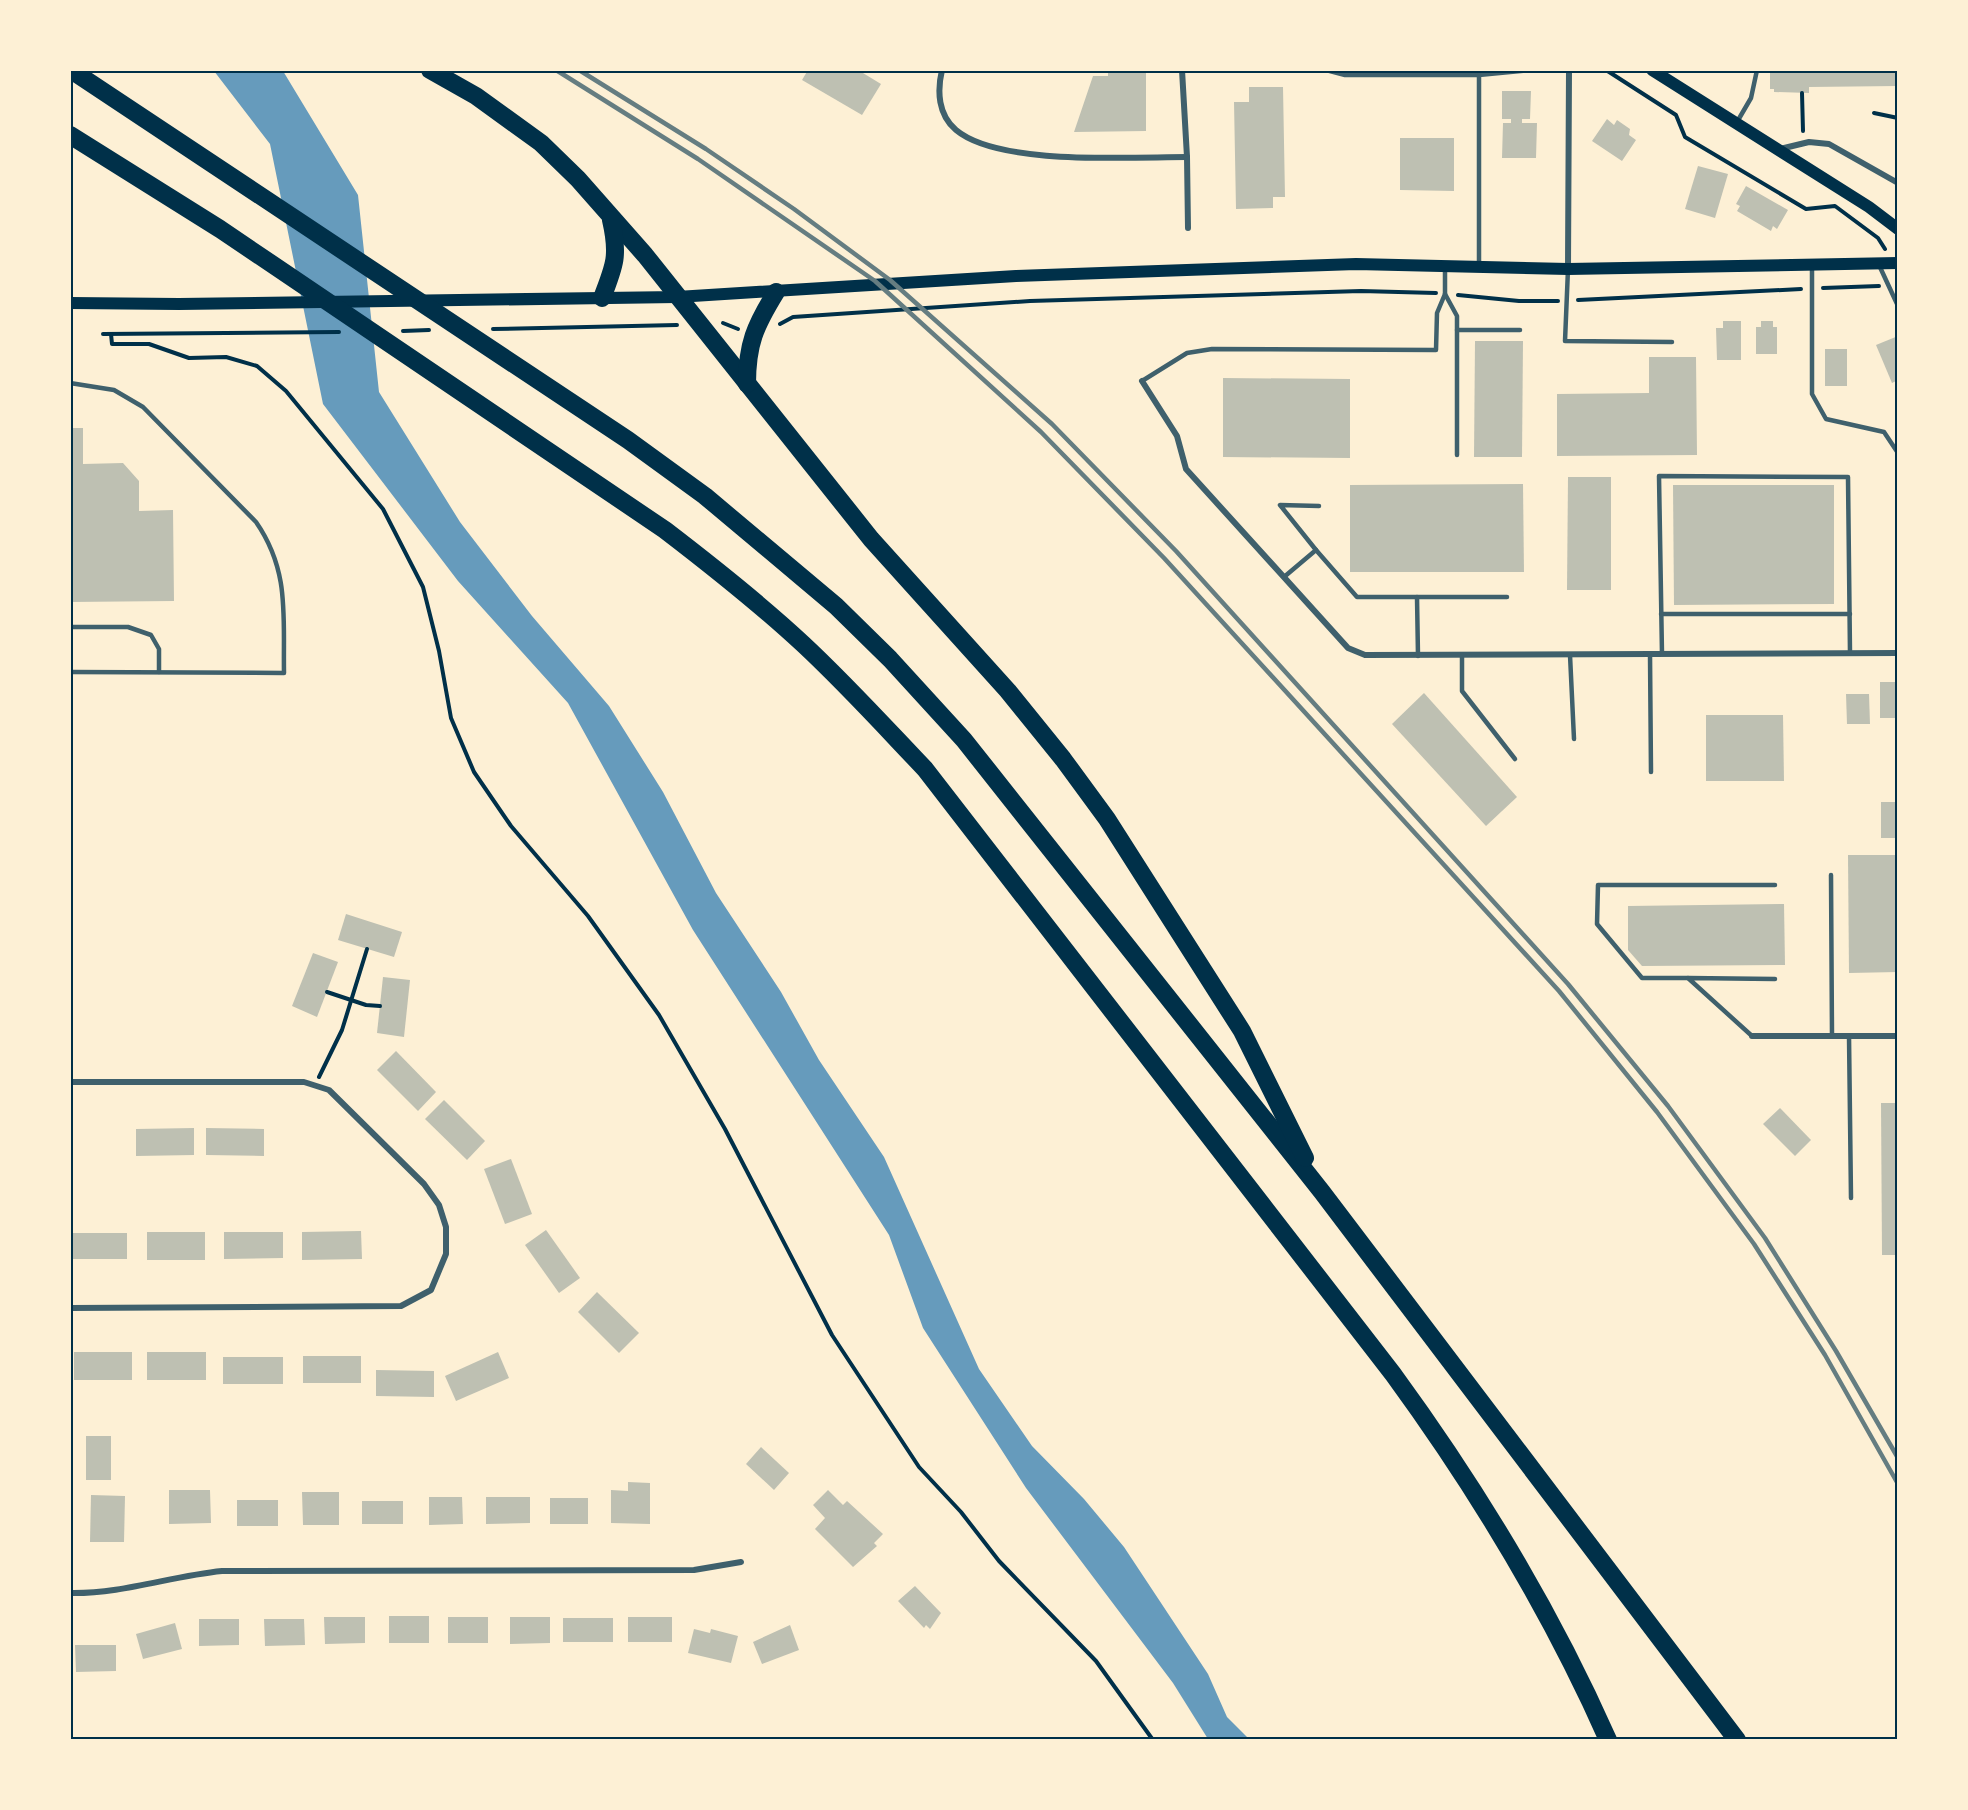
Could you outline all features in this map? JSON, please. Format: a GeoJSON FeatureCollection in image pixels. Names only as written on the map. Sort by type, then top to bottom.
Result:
{"type":"FeatureCollection","features":[{"type":"Feature","properties":{"kind":"highway"},"geometry":{"type":"LineString","coordinates":[[70,70],[588,415],[695,489],[770,548],[890,659],[964,740],[1322,1192],[1737,1740]]}},
{"type":"Feature","properties":{"kind":"highway"},"geometry":{"type":"LineString","coordinates":[[430,70],[476,96],[541,143],[611,218],[871,539],[1008,692],[1107,819],[1242,1030],[1322,1192]]}},
{"type":"Feature","properties":{"kind":"highway"},"geometry":{"type":"LineString","coordinates":[[70,135],[220,229],[587,475],[665,530],[724,576],[803,644],[925,769],[1379,1355],[1444,1443],[1484,1504],[1549,1618],[1608,1740]]}},
{"type":"Feature","properties":{"kind":"highway"},"geometry":{"type":"LineString","coordinates":[[70,143],[101,155]]}},
{"type":"Feature","properties":{"kind":"highway"},"geometry":{"type":"LineString","coordinates":[[596,298],[613,270],[617,248],[611,218]]}},
{"type":"Feature","properties":{"kind":"highway"},"geometry":{"type":"LineString","coordinates":[[747,384],[747,357],[752,335],[781,292]]}},
{"type":"Feature","properties":{"kind":"main road"},"geometry":{"type":"LineString","coordinates":[[1652,70],[1869,207],[1898,229]]}},
{"type":"Feature","properties":{"kind":"main road"},"geometry":{"type":"LineString","coordinates":[[70,303],[179,304],[677,297],[1016,276],[1333,265],[1568,269],[1895,263]]}},
{"type":"Feature","properties":{"kind":"street"},"geometry":{"type":"LineString","coordinates":[[942,70],[939,84],[941,106],[948,121],[956,130],[979,144],[1003,150],[1077,156],[1187,157]]}},
{"type":"Feature","properties":{"kind":"street"},"geometry":{"type":"LineString","coordinates":[[1182,70],[1188,228]]}},
{"type":"Feature","properties":{"kind":"street"},"geometry":{"type":"LineString","coordinates":[[1568,269],[1569,71]]}},
{"type":"Feature","properties":{"kind":"street"},"geometry":{"type":"LineString","coordinates":[[1779,149],[1809,142],[1829,144],[1898,183]]}},
{"type":"Feature","properties":{"kind":"street"},"geometry":{"type":"LineString","coordinates":[[1142,381],[1177,436],[1186,469],[1348,648],[1365,656],[1898,652]]}},
{"type":"Feature","properties":{"kind":"street"},"geometry":{"type":"LineString","coordinates":[[1752,1036],[1898,1036]]}},
{"type":"Feature","properties":{"kind":"street"},"geometry":{"type":"LineString","coordinates":[[70,1082],[304,1082],[329,1090],[424,1184],[439,1205],[446,1227],[446,1254],[434,1285],[431,1290],[400,1306],[70,1308]]}},
{"type":"Feature","properties":{"kind":"street"},"geometry":{"type":"LineString","coordinates":[[70,1593],[110,1591],[222,1571],[694,1570],[741,1562]]}},
{"type":"Feature","properties":{"kind":"lane"},"geometry":{"type":"LineString","coordinates":[[1326,70],[1346,75],[1479,75],[1530,70]]}},
{"type":"Feature","properties":{"kind":"lane"},"geometry":{"type":"LineString","coordinates":[[1561,70],[1569,71]]}},
{"type":"Feature","properties":{"kind":"lane"},"geometry":{"type":"LineString","coordinates":[[1737,122],[1751,98],[1757,70]]}},
{"type":"Feature","properties":{"kind":"lane"},"geometry":{"type":"LineString","coordinates":[[1479,75],[1479,267]]}},
{"type":"Feature","properties":{"kind":"lane"},"geometry":{"type":"LineString","coordinates":[[1878,263],[1898,306]]}},
{"type":"Feature","properties":{"kind":"lane"},"geometry":{"type":"LineString","coordinates":[[1812,264],[1810,288],[1812,394],[1826,419],[1884,432],[1898,453]]}},
{"type":"Feature","properties":{"kind":"lane"},"geometry":{"type":"LineString","coordinates":[[1142,381],[1187,353],[1212,349],[1436,350],[1437,313],[1445,294],[1445,266]]}},
{"type":"Feature","properties":{"kind":"lane"},"geometry":{"type":"LineString","coordinates":[[1568,269],[1565,341],[1672,342]]}},
{"type":"Feature","properties":{"kind":"lane"},"geometry":{"type":"LineString","coordinates":[[1445,294],[1457,316],[1457,455]]}},
{"type":"Feature","properties":{"kind":"lane"},"geometry":{"type":"LineString","coordinates":[[1457,330],[1520,330]]}},
{"type":"Feature","properties":{"kind":"lane"},"geometry":{"type":"LineString","coordinates":[[70,383],[114,390],[143,407],[255,522],[277,560],[281,577],[284,673],[70,672]]}},
{"type":"Feature","properties":{"kind":"lane"},"geometry":{"type":"LineString","coordinates":[[1662,654],[1659,476],[1848,477],[1850,653]]}},
{"type":"Feature","properties":{"kind":"lane"},"geometry":{"type":"LineString","coordinates":[[1319,506],[1280,505],[1357,597],[1508,597]]}},
{"type":"Feature","properties":{"kind":"lane"},"geometry":{"type":"LineString","coordinates":[[1284,577],[1316,550]]}},
{"type":"Feature","properties":{"kind":"lane"},"geometry":{"type":"LineString","coordinates":[[1416,597],[1418,656]]}},
{"type":"Feature","properties":{"kind":"lane"},"geometry":{"type":"LineString","coordinates":[[1661,614],[1850,614]]}},
{"type":"Feature","properties":{"kind":"lane"},"geometry":{"type":"LineString","coordinates":[[70,627],[128,627],[151,635],[159,649],[159,672]]}},
{"type":"Feature","properties":{"kind":"lane"},"geometry":{"type":"LineString","coordinates":[[1650,654],[1651,772]]}},
{"type":"Feature","properties":{"kind":"lane"},"geometry":{"type":"LineString","coordinates":[[1570,655],[1574,739]]}},
{"type":"Feature","properties":{"kind":"lane"},"geometry":{"type":"LineString","coordinates":[[1462,656],[1462,691],[1515,759]]}},
{"type":"Feature","properties":{"kind":"lane"},"geometry":{"type":"LineString","coordinates":[[1831,875],[1832,1036]]}},
{"type":"Feature","properties":{"kind":"lane"},"geometry":{"type":"LineString","coordinates":[[1775,885],[1598,885],[1597,924],[1642,978],[1775,979]]}},
{"type":"Feature","properties":{"kind":"lane"},"geometry":{"type":"LineString","coordinates":[[1688,978],[1752,1036]]}},
{"type":"Feature","properties":{"kind":"lane"},"geometry":{"type":"LineString","coordinates":[[1849,1036],[1851,1198]]}},
{"type":"Feature","properties":{"kind":"path"},"geometry":{"type":"LineString","coordinates":[[1606,70],[1676,115],[1685,137],[1806,209],[1834,206],[1878,238],[1895,263]]}},
{"type":"Feature","properties":{"kind":"path"},"geometry":{"type":"LineString","coordinates":[[1802,93],[1803,131]]}},
{"type":"Feature","properties":{"kind":"path"},"geometry":{"type":"LineString","coordinates":[[1874,113],[1898,118]]}},
{"type":"Feature","properties":{"kind":"path"},"geometry":{"type":"LineString","coordinates":[[816,315],[1030,302],[1362,291],[1445,294],[1519,302],[1889,286]]}},
{"type":"Feature","properties":{"kind":"path"},"geometry":{"type":"LineString","coordinates":[[484,329],[613,327]]}},
{"type":"Feature","properties":{"kind":"path"},"geometry":{"type":"LineString","coordinates":[[402,331],[437,330]]}},
{"type":"Feature","properties":{"kind":"path"},"geometry":{"type":"LineString","coordinates":[[103,334],[343,332]]}},
{"type":"Feature","properties":{"kind":"path"},"geometry":{"type":"LineString","coordinates":[[111,334],[112,344],[149,344],[189,358],[226,357],[257,366],[286,391],[383,509],[423,588],[441,661],[451,718],[474,772],[511,826],[588,916],[659,1015],[725,1129],[832,1335],[919,1467],[961,1512],[999,1561],[1096,1662],[1153,1740]]}},
{"type":"Feature","properties":{"kind":"path"},"geometry":{"type":"LineString","coordinates":[[315,1086],[342,1030],[367,949]]}},
{"type":"Feature","properties":{"kind":"path"},"geometry":{"type":"LineString","coordinates":[[327,992],[352,1001],[380,1006]]}},
{"type":"Feature","properties":{"kind":"water"},"geometry":{"type":"Polygon","coordinates":[[[214,71],[283,71],[358,195],[379,392],[460,522],[532,616],[609,706],[663,792],[716,893],[781,992],[819,1060],[884,1157],[979,1369],[1032,1446],[1084,1499],[1124,1547],[1208,1674],[1227,1717],[1249,1739],[1208,1739],[1173,1683],[1026,1488],[923,1328],[889,1235],[693,930],[568,703],[458,581],[323,404],[270,144],[214,71]]]}},
{"type":"Feature","properties":{"kind":"building"},"geometry":{"type":"Polygon","coordinates":[[[808,70],[858,70],[881,84],[862,115],[802,80],[808,70]]]}},
{"type":"Feature","properties":{"kind":"building"},"geometry":{"type":"Polygon","coordinates":[[[1108,70],[1146,70],[1146,131],[1074,132],[1093,76],[1108,76],[1108,70]]]}},
{"type":"Feature","properties":{"kind":"building"},"geometry":{"type":"Polygon","coordinates":[[[1770,70],[1898,70],[1897,86],[1809,87],[1809,93],[1774,92],[1774,89],[1770,89],[1770,70]]]}},
{"type":"Feature","properties":{"kind":"building"},"geometry":{"type":"Polygon","coordinates":[[[1249,87],[1283,87],[1285,197],[1273,197],[1273,208],[1236,209],[1234,102],[1249,102],[1249,87]]]}},
{"type":"Feature","properties":{"kind":"building"},"geometry":{"type":"Polygon","coordinates":[[[1502,91],[1531,91],[1530,119],[1522,119],[1522,123],[1537,123],[1536,158],[1502,158],[1503,123],[1511,123],[1511,119],[1502,119],[1502,91]]]}},
{"type":"Feature","properties":{"kind":"building"},"geometry":{"type":"Polygon","coordinates":[[[1607,119],[1614,125],[1617,120],[1630,129],[1629,135],[1636,140],[1622,161],[1592,141],[1607,119]]]}},
{"type":"Feature","properties":{"kind":"building"},"geometry":{"type":"Polygon","coordinates":[[[1400,138],[1454,138],[1454,191],[1400,190],[1400,138]]]}},
{"type":"Feature","properties":{"kind":"building"},"geometry":{"type":"Polygon","coordinates":[[[1698,166],[1728,174],[1715,218],[1685,209],[1698,166]]]}},
{"type":"Feature","properties":{"kind":"building"},"geometry":{"type":"Polygon","coordinates":[[[1746,186],[1788,210],[1777,229],[1773,226],[1771,231],[1737,211],[1740,206],[1736,204],[1746,186]]]}},
{"type":"Feature","properties":{"kind":"building"},"geometry":{"type":"Polygon","coordinates":[[[1723,321],[1741,321],[1741,360],[1717,360],[1716,328],[1723,328],[1723,321]]]}},
{"type":"Feature","properties":{"kind":"building"},"geometry":{"type":"Polygon","coordinates":[[[1761,321],[1773,321],[1773,327],[1777,327],[1777,354],[1756,354],[1756,327],[1761,327],[1761,321]]]}},
{"type":"Feature","properties":{"kind":"building"},"geometry":{"type":"Polygon","coordinates":[[[1898,336],[1898,380],[1892,383],[1876,345],[1898,336]]]}},
{"type":"Feature","properties":{"kind":"building"},"geometry":{"type":"Polygon","coordinates":[[[1475,341],[1523,341],[1522,457],[1474,457],[1475,341]]]}},
{"type":"Feature","properties":{"kind":"building"},"geometry":{"type":"Polygon","coordinates":[[[1825,349],[1847,349],[1847,386],[1825,386],[1825,349]]]}},
{"type":"Feature","properties":{"kind":"building"},"geometry":{"type":"Polygon","coordinates":[[[1649,357],[1696,357],[1697,455],[1557,456],[1557,394],[1649,393],[1649,357]]]}},
{"type":"Feature","properties":{"kind":"building"},"geometry":{"type":"Polygon","coordinates":[[[1223,378],[1350,379],[1350,458],[1223,457],[1223,378]]]}},
{"type":"Feature","properties":{"kind":"building"},"geometry":{"type":"Polygon","coordinates":[[[70,428],[83,428],[83,464],[123,463],[139,481],[139,511],[173,510],[174,601],[70,602],[70,428]]]}},
{"type":"Feature","properties":{"kind":"building"},"geometry":{"type":"Polygon","coordinates":[[[1568,477],[1611,477],[1611,590],[1567,590],[1568,477]]]}},
{"type":"Feature","properties":{"kind":"building"},"geometry":{"type":"Polygon","coordinates":[[[1523,484],[1524,572],[1350,572],[1350,485],[1523,484]]]}},
{"type":"Feature","properties":{"kind":"building"},"geometry":{"type":"Polygon","coordinates":[[[1673,485],[1834,485],[1834,604],[1674,605],[1673,485]]]}},
{"type":"Feature","properties":{"kind":"building"},"geometry":{"type":"Polygon","coordinates":[[[1880,682],[1898,682],[1898,718],[1880,718],[1880,682]]]}},
{"type":"Feature","properties":{"kind":"building"},"geometry":{"type":"Polygon","coordinates":[[[1424,693],[1517,797],[1486,826],[1392,724],[1424,693]]]}},
{"type":"Feature","properties":{"kind":"building"},"geometry":{"type":"Polygon","coordinates":[[[1846,694],[1869,694],[1870,724],[1847,724],[1846,694]]]}},
{"type":"Feature","properties":{"kind":"building"},"geometry":{"type":"Polygon","coordinates":[[[1706,715],[1783,715],[1784,781],[1706,781],[1706,715]]]}},
{"type":"Feature","properties":{"kind":"building"},"geometry":{"type":"Polygon","coordinates":[[[1881,802],[1898,802],[1898,838],[1881,838],[1881,802]]]}},
{"type":"Feature","properties":{"kind":"building"},"geometry":{"type":"Polygon","coordinates":[[[1848,855],[1898,855],[1898,972],[1849,973],[1848,855]]]}},
{"type":"Feature","properties":{"kind":"building"},"geometry":{"type":"Polygon","coordinates":[[[1784,904],[1785,965],[1642,966],[1628,950],[1628,906],[1784,904]]]}},
{"type":"Feature","properties":{"kind":"building"},"geometry":{"type":"Polygon","coordinates":[[[346,914],[402,932],[394,957],[338,940],[346,914]]]}},
{"type":"Feature","properties":{"kind":"building"},"geometry":{"type":"Polygon","coordinates":[[[313,953],[338,962],[317,1017],[292,1006],[313,953]]]}},
{"type":"Feature","properties":{"kind":"building"},"geometry":{"type":"Polygon","coordinates":[[[383,977],[410,980],[404,1037],[377,1033],[383,977]]]}},
{"type":"Feature","properties":{"kind":"building"},"geometry":{"type":"Polygon","coordinates":[[[396,1051],[436,1092],[418,1111],[377,1070],[396,1051]]]}},
{"type":"Feature","properties":{"kind":"building"},"geometry":{"type":"Polygon","coordinates":[[[444,1100],[485,1141],[467,1160],[425,1119],[444,1100]]]}},
{"type":"Feature","properties":{"kind":"building"},"geometry":{"type":"Polygon","coordinates":[[[1881,1103],[1898,1103],[1898,1255],[1882,1255],[1881,1103]]]}},
{"type":"Feature","properties":{"kind":"building"},"geometry":{"type":"Polygon","coordinates":[[[1780,1108],[1811,1140],[1795,1156],[1763,1124],[1780,1108]]]}},
{"type":"Feature","properties":{"kind":"building"},"geometry":{"type":"Polygon","coordinates":[[[194,1128],[194,1155],[136,1156],[136,1129],[194,1128]]]}},
{"type":"Feature","properties":{"kind":"building"},"geometry":{"type":"Polygon","coordinates":[[[206,1128],[264,1129],[264,1156],[206,1155],[206,1128]]]}},
{"type":"Feature","properties":{"kind":"building"},"geometry":{"type":"Polygon","coordinates":[[[511,1159],[532,1214],[505,1224],[484,1169],[511,1159]]]}},
{"type":"Feature","properties":{"kind":"building"},"geometry":{"type":"Polygon","coordinates":[[[546,1230],[580,1278],[559,1293],[525,1245],[546,1230]]]}},
{"type":"Feature","properties":{"kind":"building"},"geometry":{"type":"Polygon","coordinates":[[[361,1231],[362,1259],[302,1260],[302,1232],[361,1231]]]}},
{"type":"Feature","properties":{"kind":"building"},"geometry":{"type":"Polygon","coordinates":[[[147,1232],[205,1232],[205,1260],[147,1260],[147,1232]]]}},
{"type":"Feature","properties":{"kind":"building"},"geometry":{"type":"Polygon","coordinates":[[[224,1232],[283,1232],[283,1258],[224,1259],[224,1232]]]}},
{"type":"Feature","properties":{"kind":"building"},"geometry":{"type":"Polygon","coordinates":[[[70,1233],[127,1233],[127,1259],[70,1259],[70,1233]]]}},
{"type":"Feature","properties":{"kind":"building"},"geometry":{"type":"Polygon","coordinates":[[[597,1292],[639,1333],[619,1353],[578,1312],[597,1292]]]}},
{"type":"Feature","properties":{"kind":"building"},"geometry":{"type":"Polygon","coordinates":[[[74,1352],[132,1352],[132,1380],[74,1380],[74,1352]]]}},
{"type":"Feature","properties":{"kind":"building"},"geometry":{"type":"Polygon","coordinates":[[[147,1352],[206,1352],[206,1380],[147,1380],[147,1352]]]}},
{"type":"Feature","properties":{"kind":"building"},"geometry":{"type":"Polygon","coordinates":[[[498,1352],[509,1378],[456,1401],[445,1376],[498,1352]]]}},
{"type":"Feature","properties":{"kind":"building"},"geometry":{"type":"Polygon","coordinates":[[[303,1356],[361,1356],[361,1383],[303,1383],[303,1356]]]}},
{"type":"Feature","properties":{"kind":"building"},"geometry":{"type":"Polygon","coordinates":[[[223,1357],[283,1357],[283,1384],[223,1384],[223,1357]]]}},
{"type":"Feature","properties":{"kind":"building"},"geometry":{"type":"Polygon","coordinates":[[[376,1370],[434,1371],[434,1397],[376,1396],[376,1370]]]}},
{"type":"Feature","properties":{"kind":"building"},"geometry":{"type":"Polygon","coordinates":[[[86,1436],[111,1436],[111,1480],[86,1480],[86,1436]]]}},
{"type":"Feature","properties":{"kind":"building"},"geometry":{"type":"Polygon","coordinates":[[[761,1447],[789,1473],[774,1490],[746,1464],[761,1447]]]}},
{"type":"Feature","properties":{"kind":"building"},"geometry":{"type":"Polygon","coordinates":[[[628,1482],[650,1483],[650,1524],[611,1523],[611,1490],[628,1491],[628,1482]]]}},
{"type":"Feature","properties":{"kind":"building"},"geometry":{"type":"Polygon","coordinates":[[[169,1490],[210,1490],[211,1523],[169,1524],[169,1490]]]}},
{"type":"Feature","properties":{"kind":"building"},"geometry":{"type":"Polygon","coordinates":[[[828,1490],[843,1505],[847,1501],[883,1534],[874,1543],[877,1546],[853,1567],[815,1529],[825,1518],[813,1505],[828,1490]]]}},
{"type":"Feature","properties":{"kind":"building"},"geometry":{"type":"Polygon","coordinates":[[[302,1492],[339,1492],[339,1525],[303,1525],[302,1492]]]}},
{"type":"Feature","properties":{"kind":"building"},"geometry":{"type":"Polygon","coordinates":[[[91,1495],[125,1496],[124,1542],[90,1542],[91,1495]]]}},
{"type":"Feature","properties":{"kind":"building"},"geometry":{"type":"Polygon","coordinates":[[[429,1497],[462,1497],[463,1524],[429,1525],[429,1497]]]}},
{"type":"Feature","properties":{"kind":"building"},"geometry":{"type":"Polygon","coordinates":[[[486,1497],[530,1497],[530,1523],[486,1524],[486,1497]]]}},
{"type":"Feature","properties":{"kind":"building"},"geometry":{"type":"Polygon","coordinates":[[[550,1498],[588,1498],[588,1524],[550,1524],[550,1498]]]}},
{"type":"Feature","properties":{"kind":"building"},"geometry":{"type":"Polygon","coordinates":[[[237,1500],[278,1500],[278,1526],[237,1526],[237,1500]]]}},
{"type":"Feature","properties":{"kind":"building"},"geometry":{"type":"Polygon","coordinates":[[[362,1501],[403,1501],[403,1524],[362,1524],[362,1501]]]}},
{"type":"Feature","properties":{"kind":"building"},"geometry":{"type":"Polygon","coordinates":[[[915,1586],[941,1613],[930,1629],[926,1625],[924,1628],[898,1601],[915,1586]]]}},
{"type":"Feature","properties":{"kind":"building"},"geometry":{"type":"Polygon","coordinates":[[[389,1616],[429,1616],[429,1643],[389,1643],[389,1616]]]}},
{"type":"Feature","properties":{"kind":"building"},"geometry":{"type":"Polygon","coordinates":[[[324,1617],[365,1617],[365,1643],[325,1644],[324,1617]]]}},
{"type":"Feature","properties":{"kind":"building"},"geometry":{"type":"Polygon","coordinates":[[[448,1617],[488,1617],[488,1643],[448,1643],[448,1617]]]}},
{"type":"Feature","properties":{"kind":"building"},"geometry":{"type":"Polygon","coordinates":[[[510,1617],[550,1617],[550,1643],[510,1644],[510,1617]]]}},
{"type":"Feature","properties":{"kind":"building"},"geometry":{"type":"Polygon","coordinates":[[[628,1617],[672,1617],[672,1642],[628,1642],[628,1617]]]}},
{"type":"Feature","properties":{"kind":"building"},"geometry":{"type":"Polygon","coordinates":[[[563,1618],[613,1618],[613,1642],[563,1642],[563,1618]]]}},
{"type":"Feature","properties":{"kind":"building"},"geometry":{"type":"Polygon","coordinates":[[[199,1619],[239,1619],[239,1645],[199,1646],[199,1619]]]}},
{"type":"Feature","properties":{"kind":"building"},"geometry":{"type":"Polygon","coordinates":[[[264,1619],[304,1619],[305,1645],[265,1646],[264,1619]]]}},
{"type":"Feature","properties":{"kind":"building"},"geometry":{"type":"Polygon","coordinates":[[[175,1623],[182,1649],[143,1659],[136,1634],[175,1623]]]}},
{"type":"Feature","properties":{"kind":"building"},"geometry":{"type":"Polygon","coordinates":[[[790,1625],[799,1650],[762,1664],[753,1642],[790,1625]]]}},
{"type":"Feature","properties":{"kind":"building"},"geometry":{"type":"Polygon","coordinates":[[[694,1629],[710,1633],[711,1629],[738,1636],[731,1663],[688,1653],[694,1629]]]}},
{"type":"Feature","properties":{"kind":"building"},"geometry":{"type":"Polygon","coordinates":[[[75,1645],[116,1645],[116,1671],[76,1672],[75,1645]]]}},
{"type":"Feature","properties":{"kind":"railway"},"geometry":{"type":"LineString","coordinates":[[556,70],[698,159],[875,281],[1041,432],[1164,558],[1559,991],[1657,1112],[1754,1244],[1825,1355],[1898,1484]]}},
{"type":"Feature","properties":{"kind":"railway"},"geometry":{"type":"LineString","coordinates":[[579,70],[706,149],[794,209],[890,280],[1052,424],[1176,551],[1568,984],[1668,1106],[1765,1238],[1836,1351],[1898,1458]]}}]}
